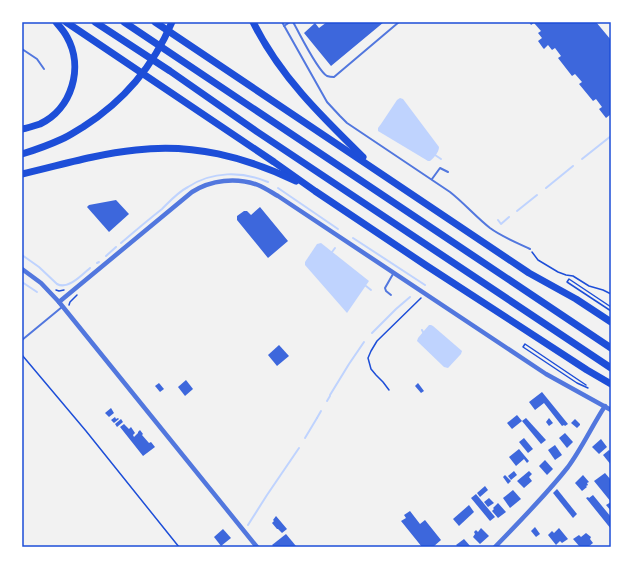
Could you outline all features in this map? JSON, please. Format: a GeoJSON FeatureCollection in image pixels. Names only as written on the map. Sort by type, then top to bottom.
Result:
{"type":"FeatureCollection","features":[{"type":"Feature","properties":{"kind":"highway"},"geometry":{"type":"LineString","coordinates":[[22,129],[40,124],[53,115],[64,103],[72,86],[75,64],[74,56],[67,36],[56,22]]}},
{"type":"Feature","properties":{"kind":"highway"},"geometry":{"type":"LineString","coordinates":[[66,22],[315,191],[587,370],[611,384]]}},
{"type":"Feature","properties":{"kind":"highway"},"geometry":{"type":"LineString","coordinates":[[94,22],[611,368]]}},
{"type":"Feature","properties":{"kind":"highway"},"geometry":{"type":"LineString","coordinates":[[124,22],[611,348]]}},
{"type":"Feature","properties":{"kind":"highway"},"geometry":{"type":"LineString","coordinates":[[155,22],[529,273],[576,299],[611,322]]}},
{"type":"Feature","properties":{"kind":"highway"},"geometry":{"type":"LineString","coordinates":[[22,154],[63,139],[111,107],[145,71],[164,41],[172,22]]}},
{"type":"Feature","properties":{"kind":"highway"},"geometry":{"type":"LineString","coordinates":[[253,22],[275,60],[298,91],[376,170]]}},
{"type":"Feature","properties":{"kind":"highway"},"geometry":{"type":"LineString","coordinates":[[22,174],[107,154],[159,148],[187,149],[219,154],[253,163],[271,169],[315,191]]}},
{"type":"Feature","properties":{"kind":"street"},"geometry":{"type":"LineString","coordinates":[[59,302],[187,196],[202,187],[213,183],[222,181],[241,181],[255,184],[264,188],[546,374],[611,410]]}},
{"type":"Feature","properties":{"kind":"street"},"geometry":{"type":"LineString","coordinates":[[22,269],[41,283],[59,302],[257,547]]}},
{"type":"Feature","properties":{"kind":"street"},"geometry":{"type":"LineString","coordinates":[[495,547],[568,467],[605,406]]}},
{"type":"Feature","properties":{"kind":"lane"},"geometry":{"type":"LineString","coordinates":[[282,22],[327,102],[347,123],[450,192],[464,203],[485,224],[530,249]]}},
{"type":"Feature","properties":{"kind":"lane"},"geometry":{"type":"LineString","coordinates":[[284,26],[292,22],[318,66],[327,76],[334,77],[399,22]]}},
{"type":"Feature","properties":{"kind":"lane"},"geometry":{"type":"LineString","coordinates":[[22,49],[35,57],[44,69]]}},
{"type":"Feature","properties":{"kind":"lane"},"geometry":{"type":"LineString","coordinates":[[432,179],[440,168],[448,172]]}},
{"type":"Feature","properties":{"kind":"lane"},"geometry":{"type":"LineString","coordinates":[[391,295],[385,288],[394,273]]}},
{"type":"Feature","properties":{"kind":"lane"},"geometry":{"type":"LineString","coordinates":[[22,340],[63,307]]}},
{"type":"Feature","properties":{"kind":"path"},"geometry":{"type":"LineString","coordinates":[[530,249],[538,260],[546,266],[561,274],[573,276],[589,286],[604,290],[611,294]]}},
{"type":"Feature","properties":{"kind":"path"},"geometry":{"type":"LineString","coordinates":[[611,307],[569,279],[567,282],[611,311]]}},
{"type":"Feature","properties":{"kind":"path"},"geometry":{"type":"LineString","coordinates":[[70,308],[69,304],[77,296],[78,291]]}},
{"type":"Feature","properties":{"kind":"path"},"geometry":{"type":"LineString","coordinates":[[389,390],[371,369],[368,358],[377,341],[424,294]]}},
{"type":"Feature","properties":{"kind":"path"},"geometry":{"type":"LineString","coordinates":[[586,385],[525,344],[523,347],[577,383],[588,388]]}},
{"type":"Feature","properties":{"kind":"path"},"geometry":{"type":"LineString","coordinates":[[22,355],[80,424],[179,547]]}},
{"type":"Feature","properties":{"kind":"water"},"geometry":{"type":"Polygon","coordinates":[[[400,98],[403,99],[439,147],[436,155],[430,161],[378,131],[378,128],[397,100],[400,98]]]}},
{"type":"Feature","properties":{"kind":"water"},"geometry":{"type":"Polygon","coordinates":[[[321,243],[369,281],[347,313],[305,265],[305,262],[317,244],[321,243]]]}},
{"type":"Feature","properties":{"kind":"water"},"geometry":{"type":"Polygon","coordinates":[[[429,325],[433,326],[462,351],[448,368],[444,367],[417,341],[429,325]]]}},
{"type":"Feature","properties":{"kind":"building"},"geometry":{"type":"Polygon","coordinates":[[[327,22],[384,22],[331,66],[304,33],[315,23],[319,28],[327,22]]]}},
{"type":"Feature","properties":{"kind":"building"},"geometry":{"type":"Polygon","coordinates":[[[529,22],[596,22],[611,40],[611,114],[606,118],[599,109],[602,107],[596,99],[593,101],[579,84],[582,82],[575,74],[572,76],[558,58],[561,56],[555,48],[552,50],[548,45],[544,49],[543,48],[538,41],[542,38],[538,33],[541,31],[534,23],[531,25],[529,22]]]}},
{"type":"Feature","properties":{"kind":"building"},"geometry":{"type":"Polygon","coordinates":[[[116,200],[129,214],[109,232],[87,207],[89,205],[116,200]]]}},
{"type":"Feature","properties":{"kind":"building"},"geometry":{"type":"Polygon","coordinates":[[[260,207],[288,241],[268,258],[237,220],[237,216],[244,211],[247,211],[251,215],[260,207]]]}},
{"type":"Feature","properties":{"kind":"building"},"geometry":{"type":"Polygon","coordinates":[[[279,345],[289,356],[277,366],[268,355],[279,345]]]}},
{"type":"Feature","properties":{"kind":"building"},"geometry":{"type":"Polygon","coordinates":[[[186,380],[193,389],[185,396],[178,387],[186,380]]]}},
{"type":"Feature","properties":{"kind":"building"},"geometry":{"type":"Polygon","coordinates":[[[159,383],[164,389],[160,392],[155,386],[159,383]]]}},
{"type":"Feature","properties":{"kind":"building"},"geometry":{"type":"Polygon","coordinates":[[[418,383],[424,391],[421,393],[415,386],[418,383]]]}},
{"type":"Feature","properties":{"kind":"building"},"geometry":{"type":"Polygon","coordinates":[[[542,392],[568,424],[562,426],[544,403],[535,410],[529,402],[542,392]]]}},
{"type":"Feature","properties":{"kind":"building"},"geometry":{"type":"Polygon","coordinates":[[[111,408],[114,413],[109,417],[105,413],[111,408]]]}},
{"type":"Feature","properties":{"kind":"building"},"geometry":{"type":"Polygon","coordinates":[[[517,415],[522,421],[512,429],[507,423],[517,415]]]}},
{"type":"Feature","properties":{"kind":"building"},"geometry":{"type":"Polygon","coordinates":[[[115,417],[116,419],[119,419],[114,423],[111,420],[115,417]]]}},
{"type":"Feature","properties":{"kind":"building"},"geometry":{"type":"Polygon","coordinates":[[[526,418],[546,440],[541,444],[522,421],[526,418]]]}},
{"type":"Feature","properties":{"kind":"building"},"geometry":{"type":"Polygon","coordinates":[[[549,418],[553,423],[549,426],[546,422],[549,418]]]}},
{"type":"Feature","properties":{"kind":"building"},"geometry":{"type":"Polygon","coordinates":[[[121,419],[123,422],[117,427],[115,424],[121,419]]]}},
{"type":"Feature","properties":{"kind":"building"},"geometry":{"type":"Polygon","coordinates":[[[575,419],[580,424],[577,428],[571,423],[575,419]]]}},
{"type":"Feature","properties":{"kind":"building"},"geometry":{"type":"Polygon","coordinates":[[[124,424],[129,429],[131,427],[135,433],[133,435],[134,437],[140,430],[143,434],[142,435],[149,443],[151,442],[155,447],[143,456],[120,427],[124,424]]]}},
{"type":"Feature","properties":{"kind":"building"},"geometry":{"type":"Polygon","coordinates":[[[565,433],[573,442],[567,448],[559,438],[565,433]]]}},
{"type":"Feature","properties":{"kind":"building"},"geometry":{"type":"Polygon","coordinates":[[[524,438],[533,449],[528,453],[519,442],[524,438]]]}},
{"type":"Feature","properties":{"kind":"building"},"geometry":{"type":"Polygon","coordinates":[[[601,439],[607,447],[599,454],[592,447],[601,439]]]}},
{"type":"Feature","properties":{"kind":"building"},"geometry":{"type":"Polygon","coordinates":[[[555,445],[562,455],[555,460],[548,450],[555,445]]]}},
{"type":"Feature","properties":{"kind":"building"},"geometry":{"type":"Polygon","coordinates":[[[519,449],[529,461],[527,463],[524,459],[516,466],[509,457],[519,449]]]}},
{"type":"Feature","properties":{"kind":"building"},"geometry":{"type":"Polygon","coordinates":[[[609,450],[611,452],[611,465],[603,455],[609,450]]]}},
{"type":"Feature","properties":{"kind":"building"},"geometry":{"type":"Polygon","coordinates":[[[545,460],[553,469],[547,475],[539,466],[545,460]]]}},
{"type":"Feature","properties":{"kind":"building"},"geometry":{"type":"Polygon","coordinates":[[[514,471],[517,475],[511,480],[508,476],[514,471]]]}},
{"type":"Feature","properties":{"kind":"building"},"geometry":{"type":"Polygon","coordinates":[[[529,471],[532,474],[529,477],[532,481],[524,488],[517,481],[529,471]]]}},
{"type":"Feature","properties":{"kind":"building"},"geometry":{"type":"Polygon","coordinates":[[[605,473],[611,480],[611,502],[594,481],[605,473]]]}},
{"type":"Feature","properties":{"kind":"building"},"geometry":{"type":"Polygon","coordinates":[[[505,475],[511,481],[508,484],[503,477],[505,475]]]}},
{"type":"Feature","properties":{"kind":"building"},"geometry":{"type":"Polygon","coordinates":[[[583,475],[589,482],[587,483],[587,487],[582,491],[575,483],[583,475]]]}},
{"type":"Feature","properties":{"kind":"building"},"geometry":{"type":"Polygon","coordinates":[[[485,486],[488,490],[480,497],[477,493],[485,486]]]}},
{"type":"Feature","properties":{"kind":"building"},"geometry":{"type":"Polygon","coordinates":[[[557,489],[577,514],[573,518],[553,493],[557,489]]]}},
{"type":"Feature","properties":{"kind":"building"},"geometry":{"type":"Polygon","coordinates":[[[513,490],[521,499],[510,508],[503,498],[513,490]]]}},
{"type":"Feature","properties":{"kind":"building"},"geometry":{"type":"Polygon","coordinates":[[[476,494],[495,517],[490,521],[471,498],[476,494]]]}},
{"type":"Feature","properties":{"kind":"building"},"geometry":{"type":"Polygon","coordinates":[[[593,495],[611,517],[611,529],[586,498],[593,495]]]}},
{"type":"Feature","properties":{"kind":"building"},"geometry":{"type":"Polygon","coordinates":[[[489,498],[494,503],[488,507],[484,502],[489,498]]]}},
{"type":"Feature","properties":{"kind":"building"},"geometry":{"type":"Polygon","coordinates":[[[611,502],[611,511],[606,505],[611,502]]]}},
{"type":"Feature","properties":{"kind":"building"},"geometry":{"type":"Polygon","coordinates":[[[498,503],[506,512],[498,518],[492,511],[498,503]]]}},
{"type":"Feature","properties":{"kind":"building"},"geometry":{"type":"Polygon","coordinates":[[[469,505],[474,512],[459,526],[453,519],[469,505]]]}},
{"type":"Feature","properties":{"kind":"building"},"geometry":{"type":"Polygon","coordinates":[[[410,511],[420,524],[425,520],[441,540],[433,547],[422,547],[401,521],[406,518],[404,515],[410,511]]]}},
{"type":"Feature","properties":{"kind":"building"},"geometry":{"type":"Polygon","coordinates":[[[276,516],[287,529],[282,533],[272,523],[276,516]]]}},
{"type":"Feature","properties":{"kind":"building"},"geometry":{"type":"Polygon","coordinates":[[[535,527],[540,534],[536,537],[531,531],[535,527]]]}},
{"type":"Feature","properties":{"kind":"building"},"geometry":{"type":"Polygon","coordinates":[[[481,528],[489,536],[480,544],[473,537],[475,534],[474,532],[476,530],[478,532],[481,528]]]}},
{"type":"Feature","properties":{"kind":"building"},"geometry":{"type":"Polygon","coordinates":[[[559,528],[568,539],[562,543],[560,541],[556,545],[548,535],[552,531],[554,533],[559,528]]]}},
{"type":"Feature","properties":{"kind":"building"},"geometry":{"type":"Polygon","coordinates":[[[223,529],[231,538],[221,546],[214,537],[223,529]]]}},
{"type":"Feature","properties":{"kind":"building"},"geometry":{"type":"Polygon","coordinates":[[[586,533],[591,537],[590,539],[593,543],[588,547],[580,547],[573,539],[579,535],[581,537],[586,533]]]}},
{"type":"Feature","properties":{"kind":"building"},"geometry":{"type":"Polygon","coordinates":[[[286,534],[296,546],[295,547],[274,547],[272,545],[286,534]]]}},
{"type":"Feature","properties":{"kind":"building"},"geometry":{"type":"Polygon","coordinates":[[[464,539],[471,547],[458,547],[456,545],[464,539]]]}},
{"type":"Feature","properties":{"kind":"waterway"},"geometry":{"type":"LineString","coordinates":[[582,159],[611,136]]}},
{"type":"Feature","properties":{"kind":"waterway"},"geometry":{"type":"LineString","coordinates":[[435,155],[441,159]]}},
{"type":"Feature","properties":{"kind":"waterway"},"geometry":{"type":"LineString","coordinates":[[546,188],[573,166]]}},
{"type":"Feature","properties":{"kind":"waterway"},"geometry":{"type":"LineString","coordinates":[[121,243],[162,209],[177,194],[197,182],[217,175],[227,174],[248,176],[268,182]]}},
{"type":"Feature","properties":{"kind":"waterway"},"geometry":{"type":"LineString","coordinates":[[278,188],[338,229]]}},
{"type":"Feature","properties":{"kind":"waterway"},"geometry":{"type":"LineString","coordinates":[[517,211],[537,195]]}},
{"type":"Feature","properties":{"kind":"waterway"},"geometry":{"type":"LineString","coordinates":[[498,220],[501,224],[509,217]]}},
{"type":"Feature","properties":{"kind":"waterway"},"geometry":{"type":"LineString","coordinates":[[353,238],[425,285]]}},
{"type":"Feature","properties":{"kind":"waterway"},"geometry":{"type":"LineString","coordinates":[[106,256],[116,247]]}},
{"type":"Feature","properties":{"kind":"waterway"},"geometry":{"type":"LineString","coordinates":[[332,252],[335,248]]}},
{"type":"Feature","properties":{"kind":"waterway"},"geometry":{"type":"LineString","coordinates":[[22,255],[39,267],[57,284],[61,285],[66,285],[75,281],[90,268]]}},
{"type":"Feature","properties":{"kind":"waterway"},"geometry":{"type":"LineString","coordinates":[[22,282],[37,292]]}},
{"type":"Feature","properties":{"kind":"waterway"},"geometry":{"type":"LineString","coordinates":[[366,286],[371,290]]}},
{"type":"Feature","properties":{"kind":"waterway"},"geometry":{"type":"LineString","coordinates":[[372,333],[410,297]]}},
{"type":"Feature","properties":{"kind":"waterway"},"geometry":{"type":"LineString","coordinates":[[330,395],[364,342]]}},
{"type":"Feature","properties":{"kind":"waterway"},"geometry":{"type":"LineString","coordinates":[[327,401],[330,396]]}},
{"type":"Feature","properties":{"kind":"waterway"},"geometry":{"type":"LineString","coordinates":[[317,418],[321,411]]}},
{"type":"Feature","properties":{"kind":"waterway"},"geometry":{"type":"LineString","coordinates":[[305,438],[317,418]]}},
{"type":"Feature","properties":{"kind":"waterway"},"geometry":{"type":"LineString","coordinates":[[248,525],[299,448]]}}]}
